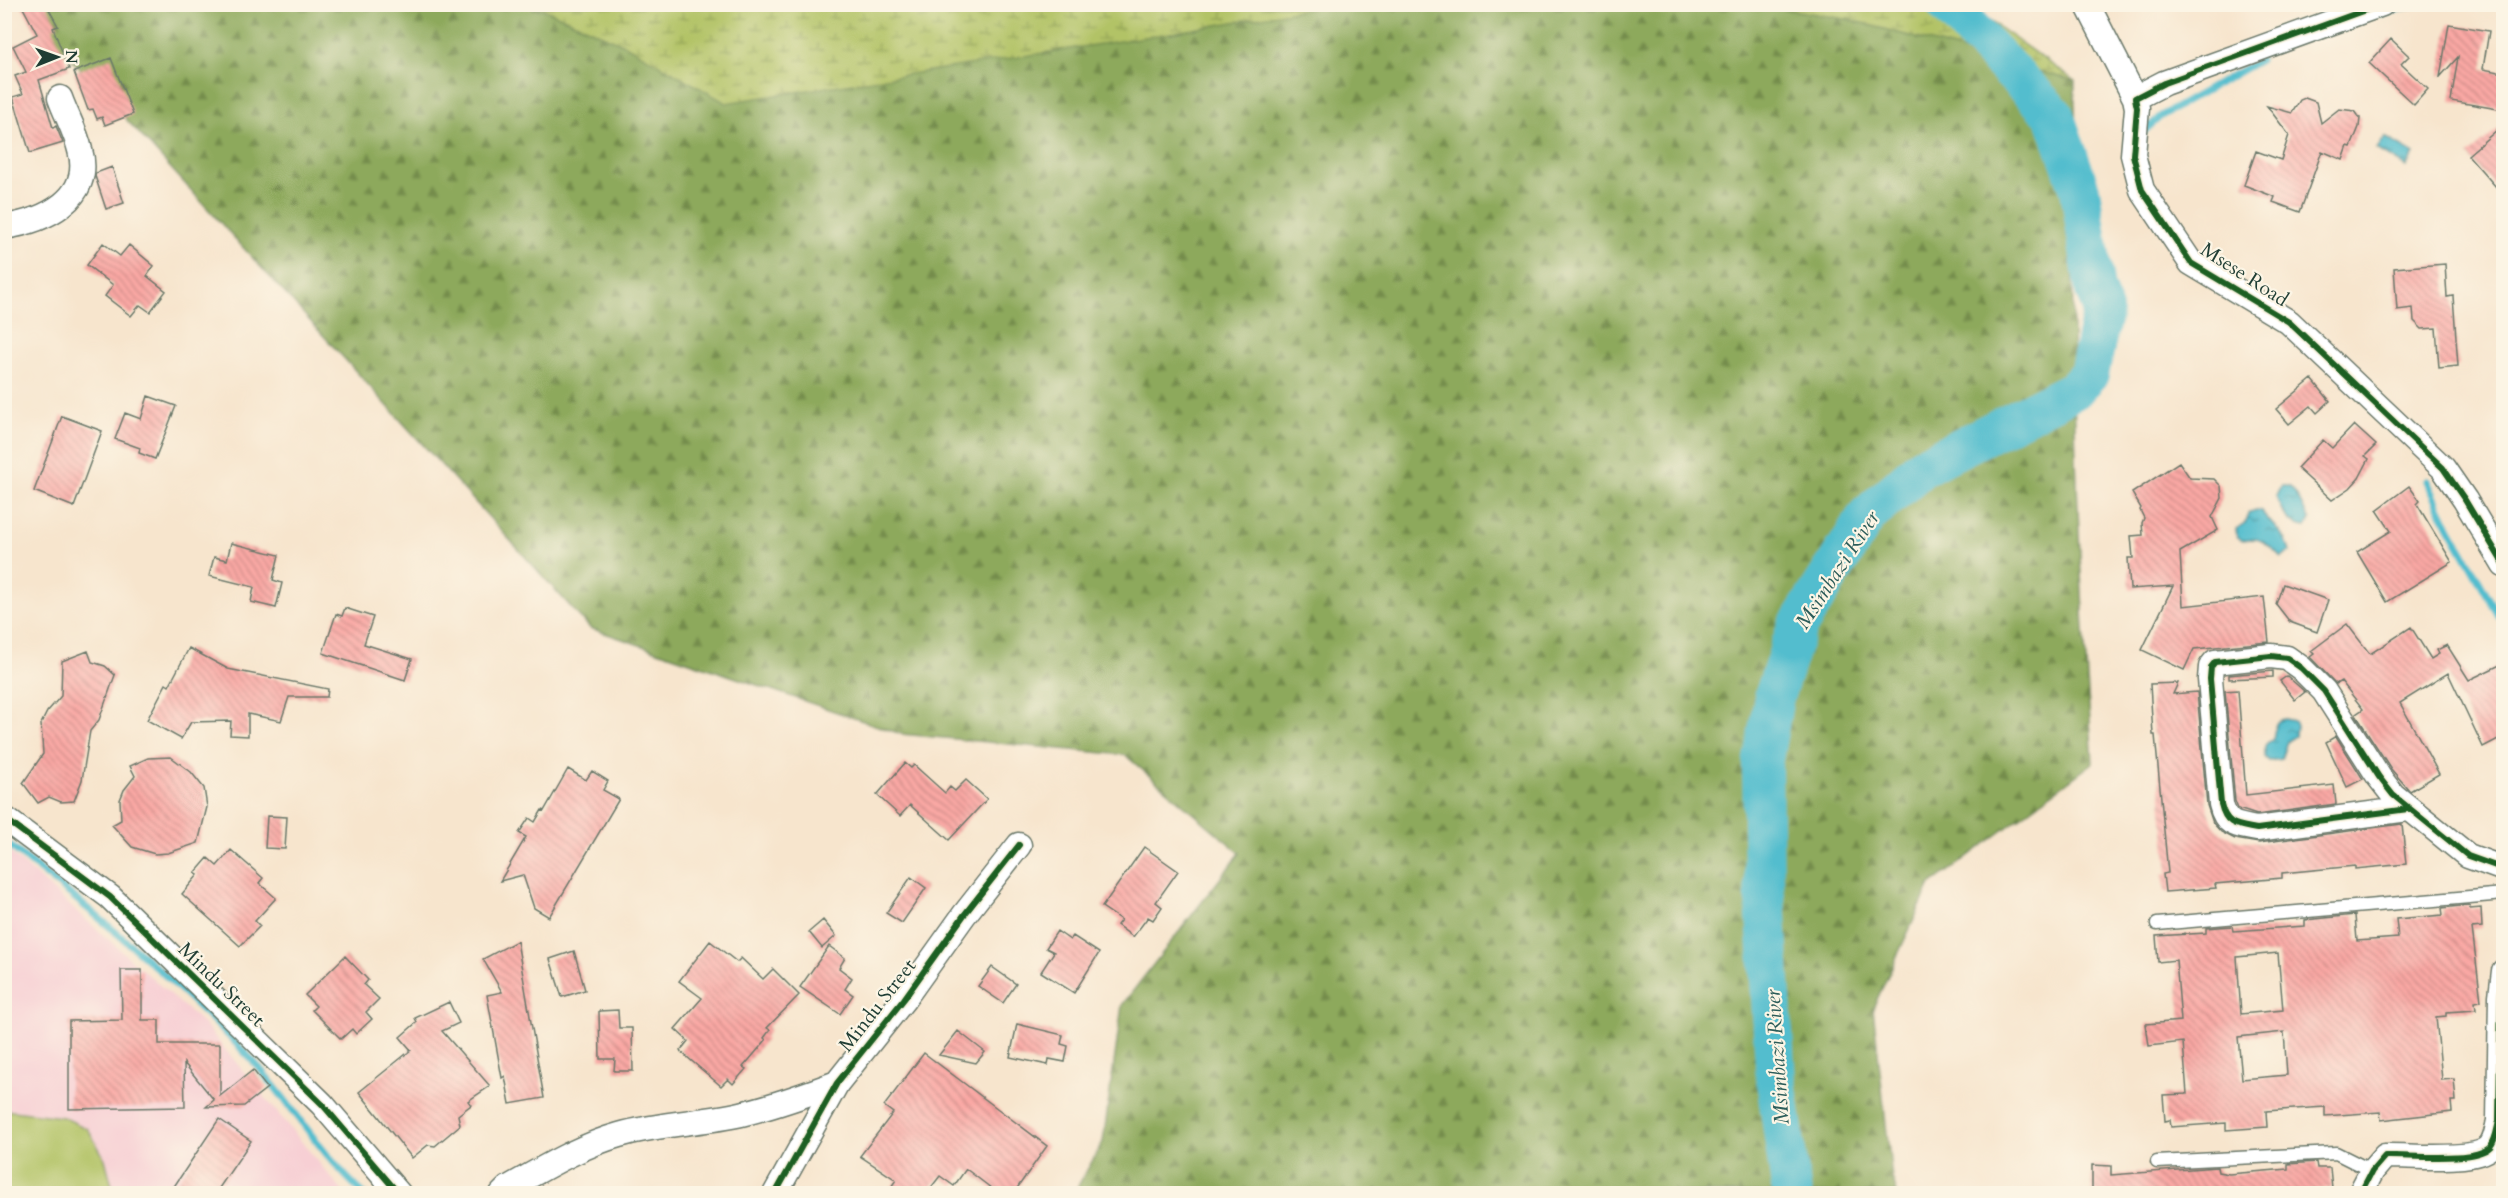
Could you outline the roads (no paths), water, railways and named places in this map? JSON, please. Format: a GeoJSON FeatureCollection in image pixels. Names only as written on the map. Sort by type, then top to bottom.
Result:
{"type":"FeatureCollection","features":[{"type":"Feature","properties":{"kind":"street","name":"Msese Road"},"geometry":{"type":"LineString","coordinates":[[2087,4],[2135,98],[2137,108],[2133,155],[2142,190],[2191,263],[2289,322],[2443,468],[2466,500],[2504,564]]}},
{"type":"Feature","properties":{"kind":"street"},"geometry":{"type":"LineString","coordinates":[[2135,98],[2164,83],[2382,4]]}},
{"type":"Feature","properties":{"kind":"street"},"geometry":{"type":"LineString","coordinates":[[4,227],[46,216],[66,203],[82,178],[81,152],[60,98]]}},
{"type":"Feature","properties":{"kind":"street"},"geometry":{"type":"LineString","coordinates":[[2408,809],[2257,829],[2233,825],[2223,814],[2221,804],[2210,679],[2214,662],[2271,656],[2287,658],[2301,668],[2324,691],[2379,777],[2408,809],[2468,856],[2504,869]]}},
{"type":"Feature","properties":{"kind":"street","name":"Mindu Street"},"geometry":{"type":"LineString","coordinates":[[4,818],[110,897],[322,1104],[399,1194]]}},
{"type":"Feature","properties":{"kind":"street","name":"Mindu Street"},"geometry":{"type":"LineString","coordinates":[[775,1194],[837,1083],[904,999],[964,915],[1019,845]]}},
{"type":"Feature","properties":{"kind":"street"},"geometry":{"type":"LineString","coordinates":[[2360,1194],[2372,1171],[2385,1156],[2469,1156],[2490,1147],[2499,1121],[2500,996],[2504,971]]}},
{"type":"Feature","properties":{"kind":"street"},"geometry":{"type":"LineString","coordinates":[[502,1194],[508,1188],[581,1149],[618,1135],[658,1126],[740,1114],[787,1102],[837,1083]]}},
{"type":"Feature","properties":{"kind":"lane"},"geometry":{"type":"LineString","coordinates":[[2157,924],[2504,894]]}},
{"type":"Feature","properties":{"kind":"lane"},"geometry":{"type":"LineString","coordinates":[[2157,1162],[2336,1153],[2372,1171]]}},
{"type":"Feature","properties":{"kind":"water"},"geometry":{"type":"Polygon","coordinates":[[[2385,137],[2414,154],[2406,167],[2377,149],[2385,137]]]}},
{"type":"Feature","properties":{"kind":"water"},"geometry":{"type":"Polygon","coordinates":[[[2281,486],[2289,486],[2296,493],[2310,519],[2306,527],[2295,524],[2283,512],[2276,496],[2281,486]]]}},
{"type":"Feature","properties":{"kind":"water"},"geometry":{"type":"Polygon","coordinates":[[[2261,511],[2286,540],[2290,551],[2282,558],[2263,542],[2256,539],[2244,540],[2237,536],[2236,529],[2246,522],[2250,512],[2261,511]]]}},
{"type":"Feature","properties":{"kind":"water"},"geometry":{"type":"Polygon","coordinates":[[[2285,719],[2294,721],[2295,736],[2287,741],[2281,759],[2269,761],[2265,757],[2265,746],[2273,739],[2276,723],[2285,719]]]}},
{"type":"Feature","properties":{"kind":"waterway","name":"Msimbazi River"},"geometry":{"type":"LineString","coordinates":[[1792,1194],[1776,1081],[1764,881],[1762,765],[1774,697],[1797,627],[1867,516],[1922,467],[2074,390],[2089,374],[2103,310],[2095,290],[2080,190],[2054,115],[1946,4]]}},
{"type":"Feature","properties":{"kind":"waterway"},"geometry":{"type":"LineString","coordinates":[[2382,14],[2416,4]]}},
{"type":"Feature","properties":{"kind":"waterway"},"geometry":{"type":"LineString","coordinates":[[2141,134],[2161,116],[2260,60]]}},
{"type":"Feature","properties":{"kind":"waterway"},"geometry":{"type":"LineString","coordinates":[[2427,481],[2448,525],[2499,616]]}},
{"type":"Feature","properties":{"kind":"waterway"},"geometry":{"type":"LineString","coordinates":[[4,841],[133,946],[224,1031],[267,1077],[334,1163],[364,1194]]}}]}
